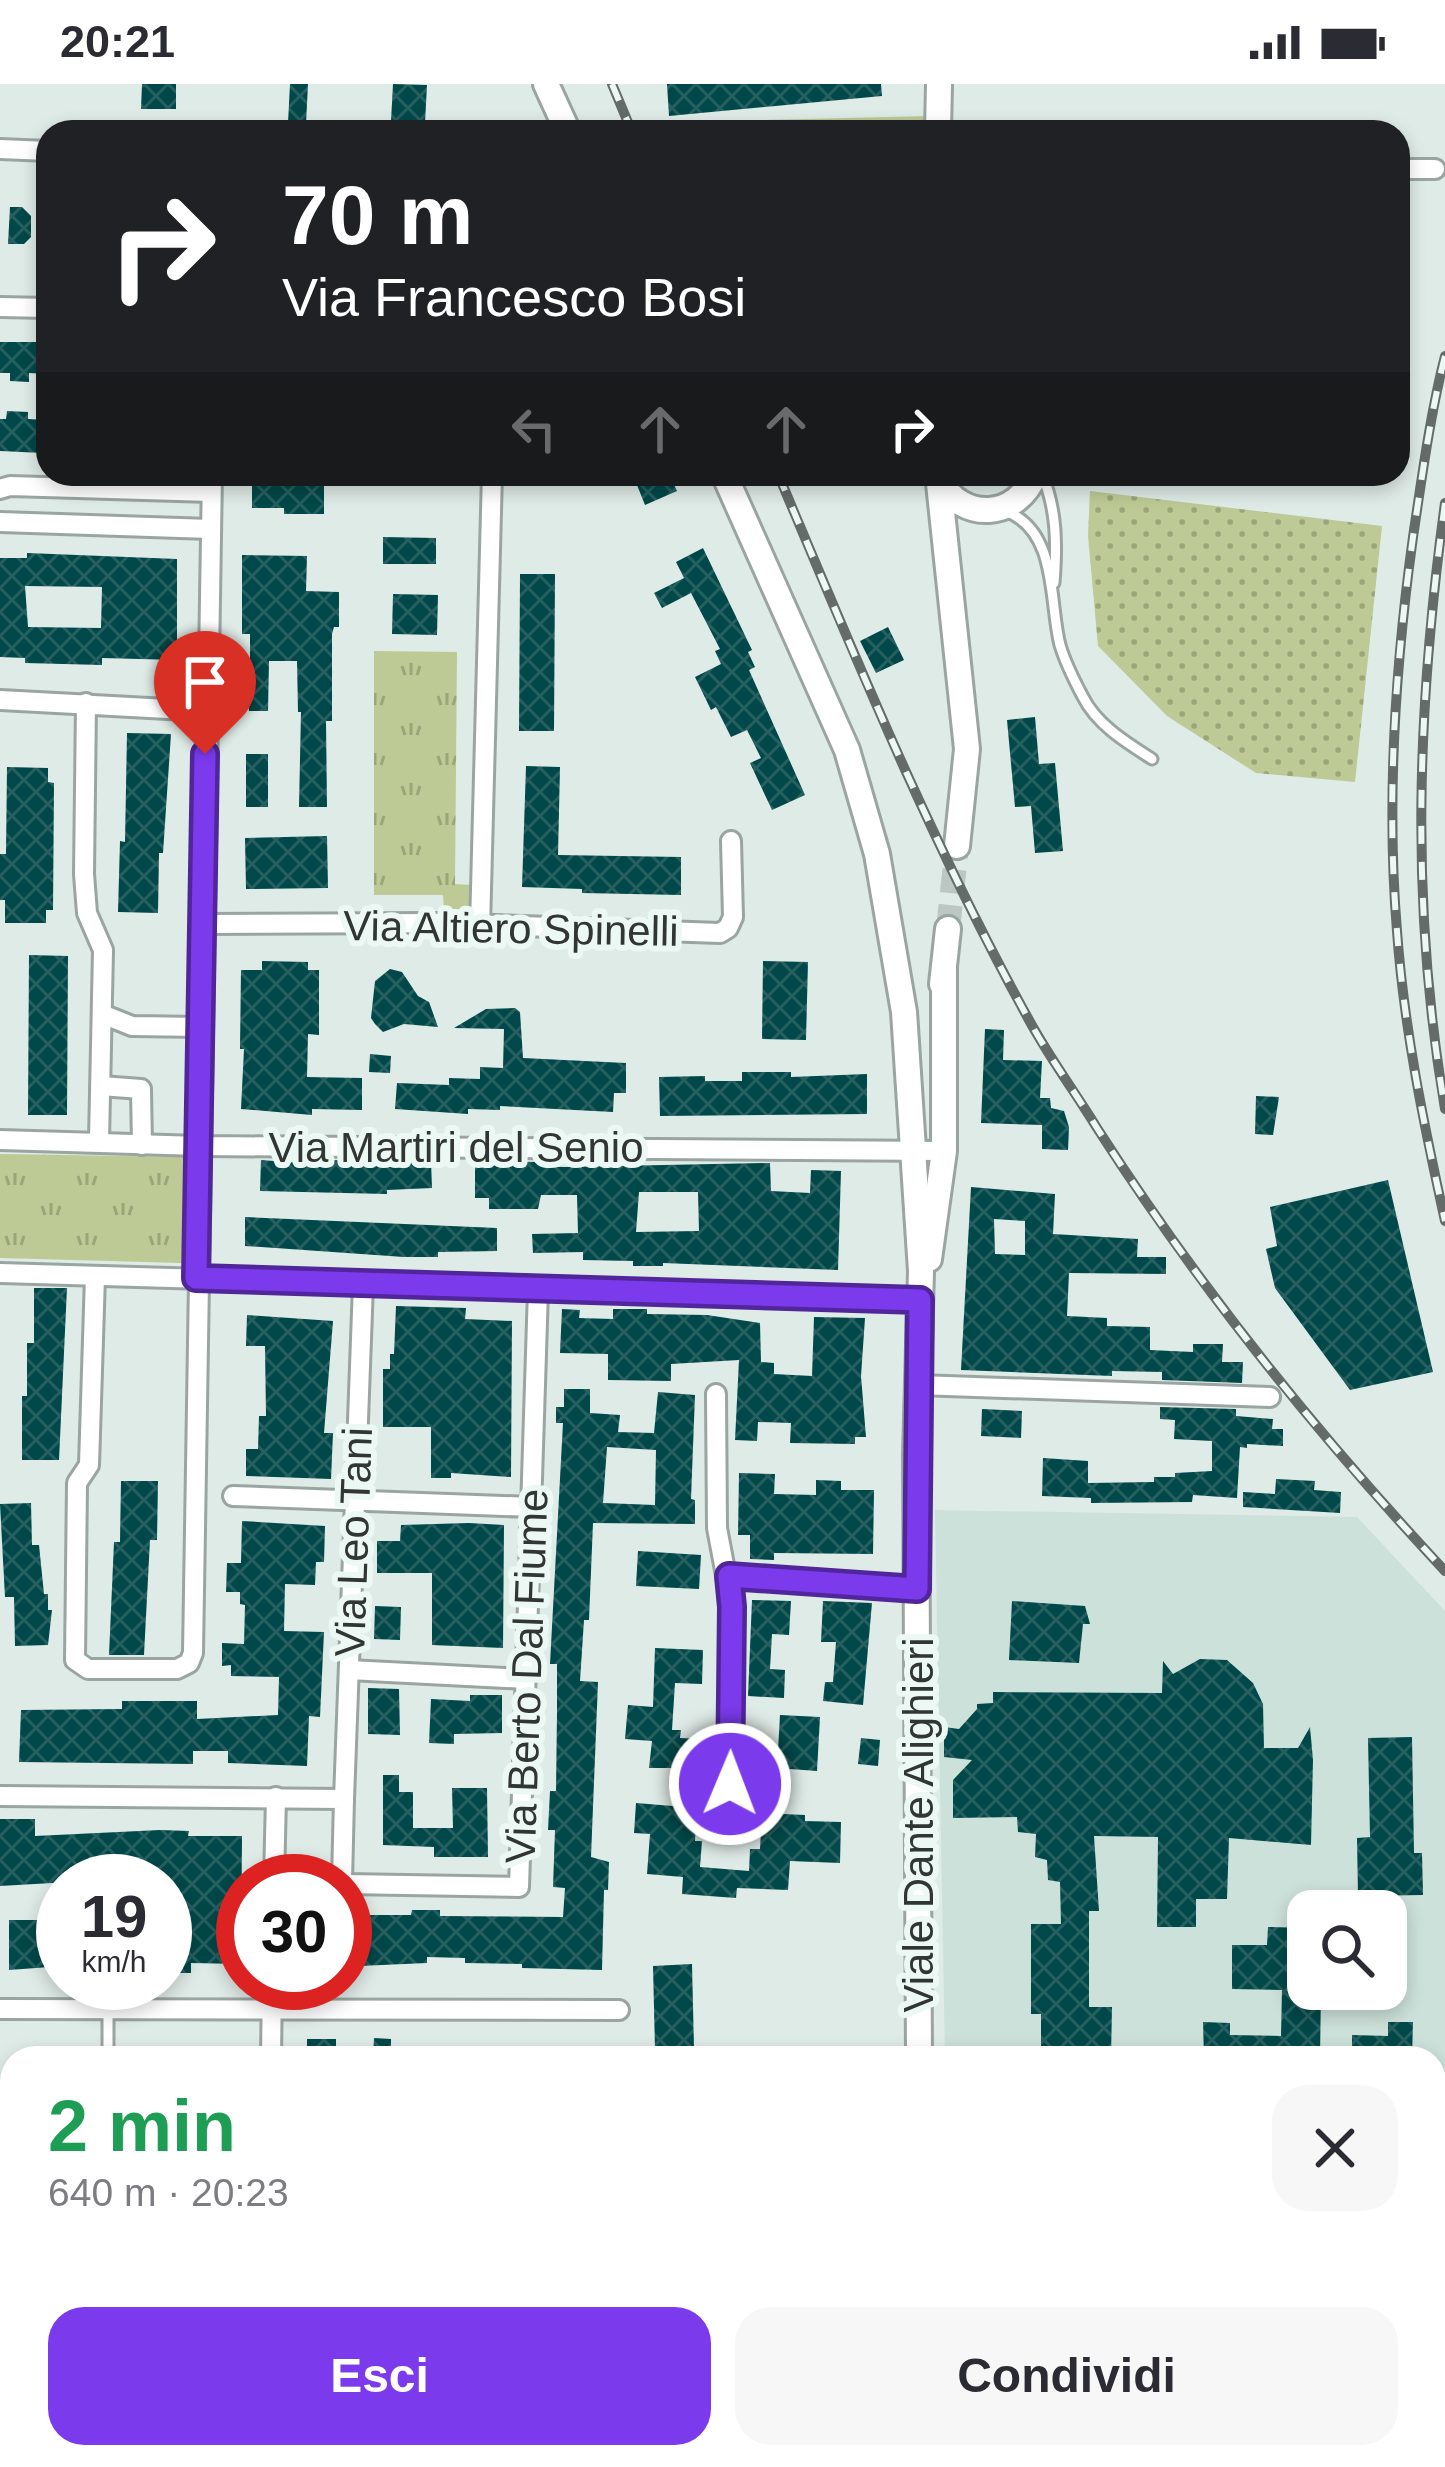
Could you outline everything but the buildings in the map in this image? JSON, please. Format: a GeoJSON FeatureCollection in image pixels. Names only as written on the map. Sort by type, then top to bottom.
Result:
{"type":"FeatureCollection","features":[{"type":"Feature","properties":{"kind":"street"},"geometry":{"type":"LineString","coordinates":[[546,84],[562,120]]}},
{"type":"Feature","properties":{"kind":"street"},"geometry":{"type":"LineString","coordinates":[[938,120],[939,84]]}},
{"type":"Feature","properties":{"kind":"street"},"geometry":{"type":"LineString","coordinates":[[0,149],[36,150]]}},
{"type":"Feature","properties":{"kind":"street"},"geometry":{"type":"LineString","coordinates":[[1410,169],[1436,169]]}},
{"type":"Feature","properties":{"kind":"street"},"geometry":{"type":"LineString","coordinates":[[0,307],[36,308]]}},
{"type":"Feature","properties":{"kind":"street"},"geometry":{"type":"LineString","coordinates":[[0,489],[36,486]]}},
{"type":"Feature","properties":{"kind":"street"},"geometry":{"type":"LineString","coordinates":[[95,1276],[88,1465],[77,1483],[75,1660],[88,1669],[184,1667],[193,1653],[212,486]]}},
{"type":"Feature","properties":{"kind":"street"},"geometry":{"type":"LineString","coordinates":[[480,926],[492,486]]}},
{"type":"Feature","properties":{"kind":"street","name":"Viale Dante Alighieri"},"geometry":{"type":"LineString","coordinates":[[729,486],[812,669],[861,796],[877,854],[904,1012],[921,1270],[919,2046]]}},
{"type":"Feature","properties":{"kind":"street"},"geometry":{"type":"LineString","coordinates":[[940,486],[967,749],[957,846]]}},
{"type":"Feature","properties":{"kind":"street"},"geometry":{"type":"LineString","coordinates":[[945,486],[970,508],[1001,509],[1022,497],[1030,486]]}},
{"type":"Feature","properties":{"kind":"street"},"geometry":{"type":"LineString","coordinates":[[949,548],[970,508]]}},
{"type":"Feature","properties":{"kind":"street"},"geometry":{"type":"LineString","coordinates":[[0,522],[210,529]]}},
{"type":"Feature","properties":{"kind":"street"},"geometry":{"type":"LineString","coordinates":[[0,700],[206,711]]}},
{"type":"Feature","properties":{"kind":"street"},"geometry":{"type":"LineString","coordinates":[[86,703],[84,874],[87,914],[103,950],[98,1142]]}},
{"type":"Feature","properties":{"kind":"street","name":"Via Altiero Spinelli"},"geometry":{"type":"LineString","coordinates":[[204,924],[720,933],[733,916],[731,841]]}},
{"type":"Feature","properties":{"kind":"street"},"geometry":{"type":"LineString","coordinates":[[913,1118],[932,1096],[948,929]]}},
{"type":"Feature","properties":{"kind":"street"},"geometry":{"type":"LineString","coordinates":[[921,1270],[929,1258],[944,1151],[944,968]]}},
{"type":"Feature","properties":{"kind":"street"},"geometry":{"type":"LineString","coordinates":[[102,1014],[132,1026],[201,1027]]}},
{"type":"Feature","properties":{"kind":"street"},"geometry":{"type":"LineString","coordinates":[[101,1086],[141,1089],[142,1145]]}},
{"type":"Feature","properties":{"kind":"street"},"geometry":{"type":"LineString","coordinates":[[913,1118],[945,1123]]}},
{"type":"Feature","properties":{"kind":"street","name":"Via Martiri del Senio"},"geometry":{"type":"LineString","coordinates":[[0,1140],[200,1146],[944,1151]]}},
{"type":"Feature","properties":{"kind":"street"},"geometry":{"type":"LineString","coordinates":[[0,1274],[920,1300]]}},
{"type":"Feature","properties":{"kind":"street","name":"Via Leo Tani"},"geometry":{"type":"LineString","coordinates":[[343,1854],[363,1285]]}},
{"type":"Feature","properties":{"kind":"street","name":"Via Berto Dal Fiume"},"geometry":{"type":"LineString","coordinates":[[372,1883],[519,1888],[538,1290]]}},
{"type":"Feature","properties":{"kind":"street"},"geometry":{"type":"LineString","coordinates":[[918,1385],[1270,1397]]}},
{"type":"Feature","properties":{"kind":"street"},"geometry":{"type":"LineString","coordinates":[[716,1394],[717,1528],[732,1607],[730,1784]]}},
{"type":"Feature","properties":{"kind":"street"},"geometry":{"type":"LineString","coordinates":[[233,1496],[532,1508]]}},
{"type":"Feature","properties":{"kind":"street"},"geometry":{"type":"LineString","coordinates":[[729,1576],[917,1589]]}},
{"type":"Feature","properties":{"kind":"street"},"geometry":{"type":"LineString","coordinates":[[349,1670],[526,1679]]}},
{"type":"Feature","properties":{"kind":"street"},"geometry":{"type":"LineString","coordinates":[[0,1796],[344,1799]]}},
{"type":"Feature","properties":{"kind":"street"},"geometry":{"type":"LineString","coordinates":[[275,1854],[276,1797]]}},
{"type":"Feature","properties":{"kind":"street"},"geometry":{"type":"LineString","coordinates":[[0,2009],[36,2009]]}},
{"type":"Feature","properties":{"kind":"street"},"geometry":{"type":"LineString","coordinates":[[372,2009],[619,2010]]}},
{"type":"Feature","properties":{"kind":"street"},"geometry":{"type":"LineString","coordinates":[[271,2010],[271,2046]]}},
{"type":"Feature","properties":{"kind":"lane"},"geometry":{"type":"LineString","coordinates":[[1045,486],[1052,498],[1057,545],[1054,589],[1060,646],[1085,702],[1118,737],[1152,759]]}},
{"type":"Feature","properties":{"kind":"lane"},"geometry":{"type":"LineString","coordinates":[[1001,509],[1016,514],[1031,529],[1054,589]]}},
{"type":"Feature","properties":{"kind":"lane"},"geometry":{"type":"LineString","coordinates":[[108,2010],[108,2046]]}},
{"type":"Feature","properties":{"kind":"shaded area"},"geometry":{"type":"Polygon","coordinates":[[[935,1510],[1357,1517],[1445,1611],[1445,2046],[945,2046],[935,1510]]]}},
{"type":"Feature","properties":{"kind":"green space"},"geometry":{"type":"Polygon","coordinates":[[[929,116],[929,120],[764,120],[929,116]]]}},
{"type":"Feature","properties":{"kind":"green space"},"geometry":{"type":"Polygon","coordinates":[[[1090,491],[1382,526],[1355,782],[1256,773],[1167,716],[1098,646],[1088,536],[1090,491]]]}},
{"type":"Feature","properties":{"kind":"green space"},"geometry":{"type":"Polygon","coordinates":[[[374,651],[457,652],[455,884],[472,885],[471,912],[444,912],[443,895],[374,895],[374,651]]]}},
{"type":"Feature","properties":{"kind":"green space"},"geometry":{"type":"Polygon","coordinates":[[[0,1154],[188,1157],[181,1263],[0,1258],[0,1154]]]}},
{"type":"Feature","properties":{"kind":"tunnel"},"geometry":{"type":"LineString","coordinates":[[948,929],[957,846]]}},
{"type":"Feature","properties":{"kind":"railway"},"geometry":{"type":"LineString","coordinates":[[612,84],[627,120]]}},
{"type":"Feature","properties":{"kind":"railway"},"geometry":{"type":"LineString","coordinates":[[1445,356],[1407,586],[1397,684],[1392,832],[1404,1004],[1445,1221]]}},
{"type":"Feature","properties":{"kind":"railway"},"geometry":{"type":"LineString","coordinates":[[783,486],[928,819],[1045,1047],[1218,1302],[1305,1412],[1445,1571]]}},
{"type":"Feature","properties":{"kind":"railway"},"geometry":{"type":"LineString","coordinates":[[1445,503],[1428,655],[1421,806],[1426,956],[1445,1109]]}},
{"type":"Feature","properties":{"kind":"route"},"geometry":{"type":"LineString","coordinates":[[205,754],[196,1278],[920,1300],[917,1589],[729,1576],[730,1784]]}}]}
